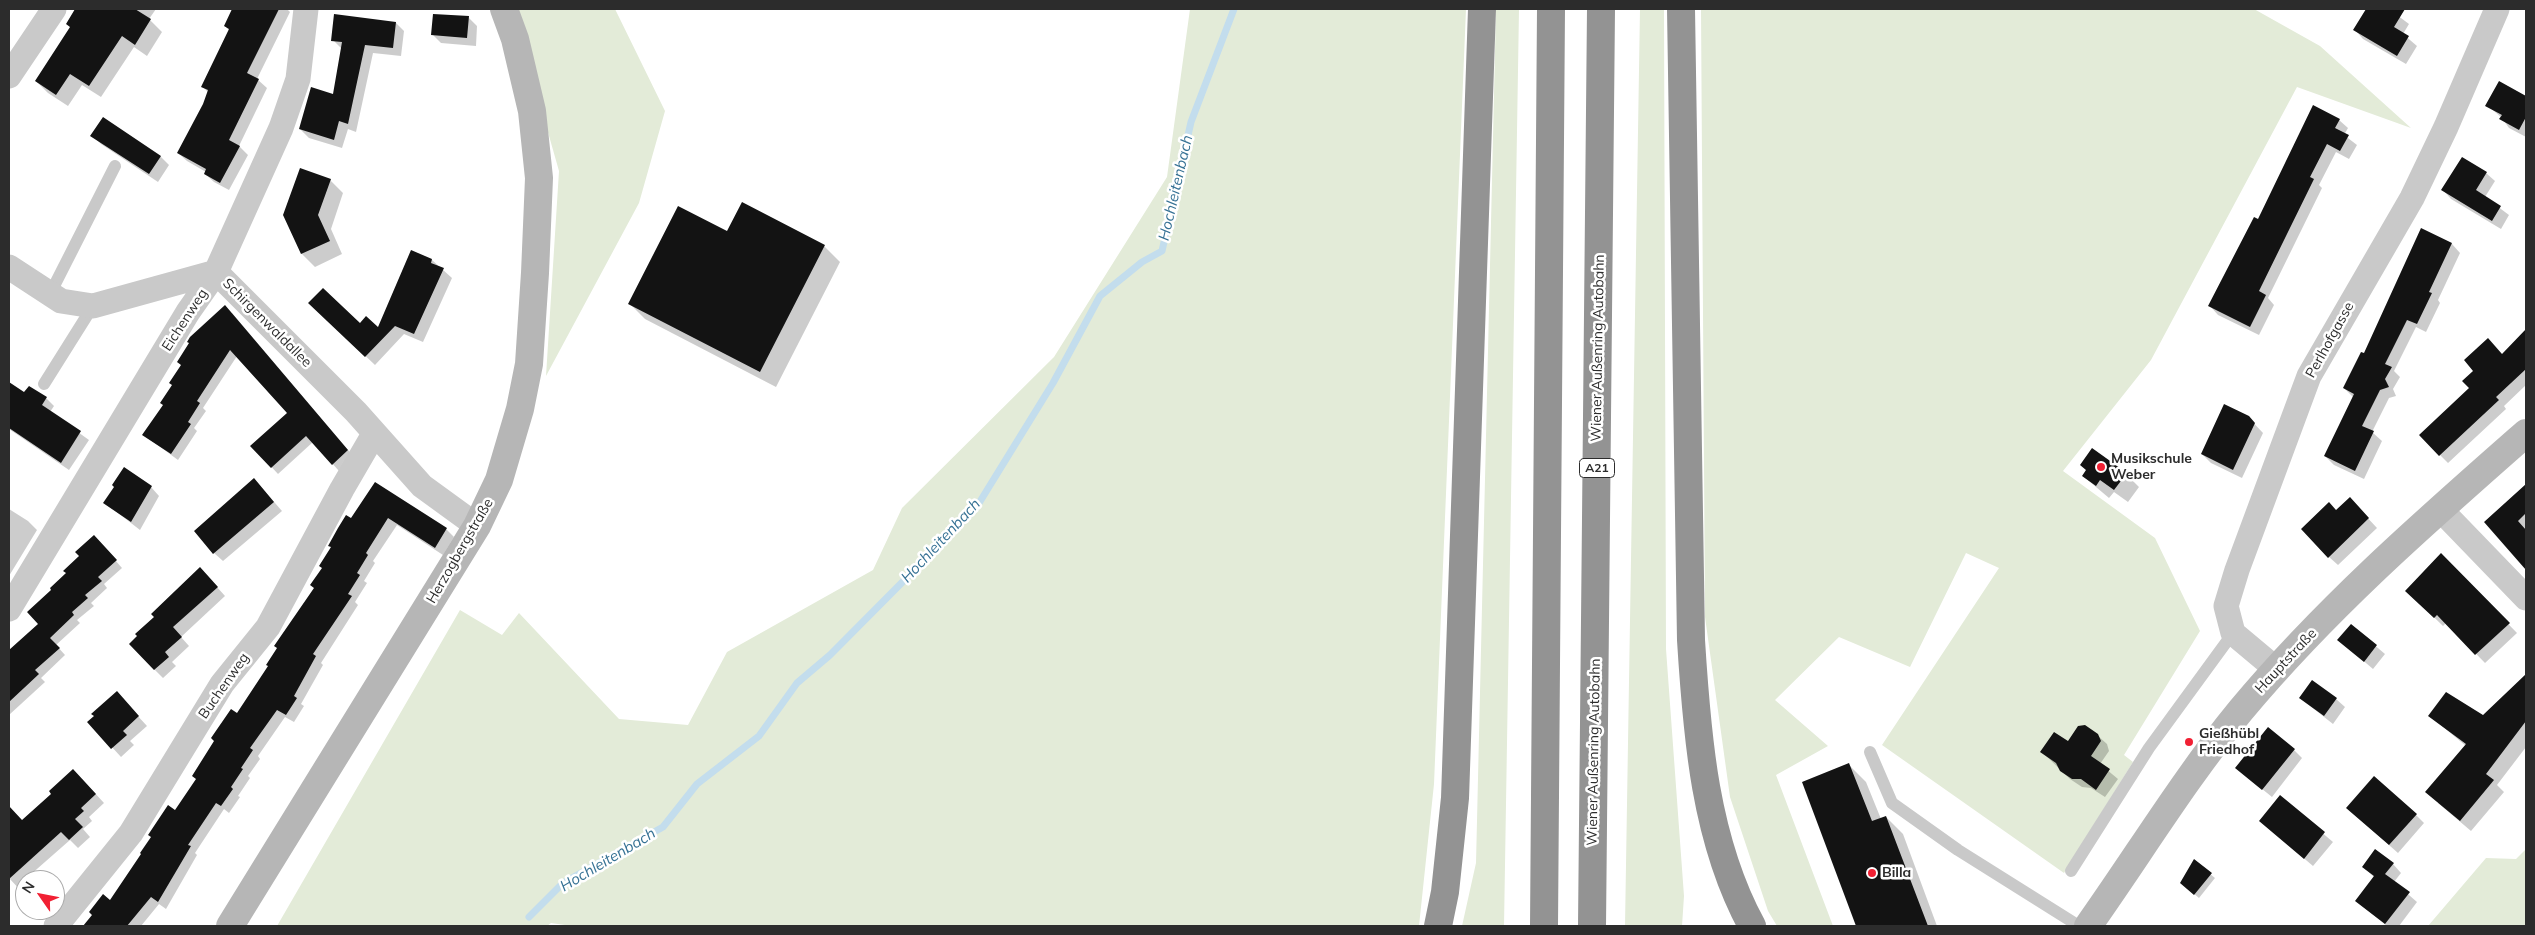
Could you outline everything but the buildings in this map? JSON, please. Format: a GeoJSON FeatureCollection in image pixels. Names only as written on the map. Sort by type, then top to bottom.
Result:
{"type":"FeatureCollection","features":[{"type":"Feature","properties":{"kind":"highway"},"geometry":{"type":"LineString","coordinates":[[1438,926],[1445,892],[1456,788],[1482,9]]}},
{"type":"Feature","properties":{"kind":"highway"},"geometry":{"type":"LineString","coordinates":[[1544,926],[1552,9]]}},
{"type":"Feature","properties":{"kind":"highway","name":"Wiener Außenring Autobahn"},"geometry":{"type":"LineString","coordinates":[[1592,926],[1601,9]]}},
{"type":"Feature","properties":{"kind":"highway"},"geometry":{"type":"LineString","coordinates":[[1681,9],[1691,640],[1694,692],[1699,742],[1710,805],[1725,864],[1752,926]]}},
{"type":"Feature","properties":{"kind":"main road","name":"Herzogbergstraße"},"geometry":{"type":"LineString","coordinates":[[230,926],[477,526],[499,480],[520,409],[529,364],[539,178],[532,111],[515,39],[504,9]]}},
{"type":"Feature","properties":{"kind":"main road","name":"Hauptstraße"},"geometry":{"type":"LineString","coordinates":[[2088,926],[2206,756],[2276,669],[2371,573],[2526,432]]}},
{"type":"Feature","properties":{"kind":"street"},"geometry":{"type":"LineString","coordinates":[[9,76],[54,9]]}},
{"type":"Feature","properties":{"kind":"street","name":"Eichenweg"},"geometry":{"type":"LineString","coordinates":[[9,609],[188,312],[216,272],[282,128],[298,79],[306,9]]}},
{"type":"Feature","properties":{"kind":"street","name":"Perlhofgasse"},"geometry":{"type":"LineString","coordinates":[[2233,633],[2226,606],[2237,570],[2309,376],[2412,198],[2446,128],[2497,9]]}},
{"type":"Feature","properties":{"kind":"street","name":"Schirgenwaldallee"},"geometry":{"type":"LineString","coordinates":[[9,267],[61,301],[93,306],[216,272],[356,412],[422,486],[477,526]]}},
{"type":"Feature","properties":{"kind":"street","name":"Buchenweg"},"geometry":{"type":"LineString","coordinates":[[56,926],[131,833],[222,684],[268,627],[342,489],[374,434]]}},
{"type":"Feature","properties":{"kind":"street"},"geometry":{"type":"LineString","coordinates":[[2440,509],[2526,598]]}},
{"type":"Feature","properties":{"kind":"street"},"geometry":{"type":"LineString","coordinates":[[2233,633],[2276,669]]}},
{"type":"Feature","properties":{"kind":"lane"},"geometry":{"type":"LineString","coordinates":[[50,294],[115,166]]}},
{"type":"Feature","properties":{"kind":"lane"},"geometry":{"type":"LineString","coordinates":[[44,384],[93,306]]}},
{"type":"Feature","properties":{"kind":"lane"},"geometry":{"type":"LineString","coordinates":[[2071,870],[2148,748],[2233,633]]}},
{"type":"Feature","properties":{"kind":"lane"},"geometry":{"type":"LineString","coordinates":[[1870,752],[1892,804],[1958,850],[2079,926]]}},
{"type":"Feature","properties":{"kind":"green space"},"geometry":{"type":"Polygon","coordinates":[[[513,9],[615,9],[665,111],[639,203],[546,376],[559,171],[513,9]]]}},
{"type":"Feature","properties":{"kind":"green space"},"geometry":{"type":"Polygon","coordinates":[[[1190,9],[1466,9],[1434,784],[1419,926],[572,926],[551,923],[547,926],[277,926],[460,610],[502,635],[519,613],[619,719],[688,725],[727,652],[873,570],[902,508],[1054,357],[1167,177],[1190,9]]]}},
{"type":"Feature","properties":{"kind":"green space"},"geometry":{"type":"Polygon","coordinates":[[[1496,9],[1519,9],[1504,926],[1462,926],[1476,863],[1496,9]]]}},
{"type":"Feature","properties":{"kind":"green space"},"geometry":{"type":"Polygon","coordinates":[[[1640,9],[1664,9],[1666,649],[1684,896],[1682,926],[1625,926],[1640,9]]]}},
{"type":"Feature","properties":{"kind":"green space"},"geometry":{"type":"Polygon","coordinates":[[[1701,9],[2254,9],[2320,46],[2411,128],[2297,87],[2151,360],[2063,471],[2155,538],[2200,631],[2124,755],[2133,762],[2064,873],[1882,745],[1999,568],[1966,553],[1910,667],[1839,637],[1775,700],[1828,746],[1776,775],[1833,926],[1777,926],[1768,911],[1730,797],[1705,617],[1701,9]]]}},
{"type":"Feature","properties":{"kind":"green space"},"geometry":{"type":"Polygon","coordinates":[[[2526,849],[2526,926],[2428,926],[2486,858],[2516,859],[2526,849]]]}},
{"type":"Feature","properties":{"kind":"waterway","name":"Hochleitenbach"},"geometry":{"type":"LineString","coordinates":[[529,917],[563,883],[663,827],[697,784],[759,736],[797,683],[830,655],[976,508],[1053,383],[1100,296],[1142,262],[1162,251],[1191,122],[1234,9]]}},
{"type":"Feature","properties":{"kind":"place","name":"Musikschule Weber"},"geometry":{"type":"Point","coordinates":[2101,467]}},
{"type":"Feature","properties":{"kind":"place","name":"Gießhübl Friedhof"},"geometry":{"type":"Point","coordinates":[2189,742]}},
{"type":"Feature","properties":{"kind":"place","name":"Billa"},"geometry":{"type":"Point","coordinates":[1872,873]}}]}
